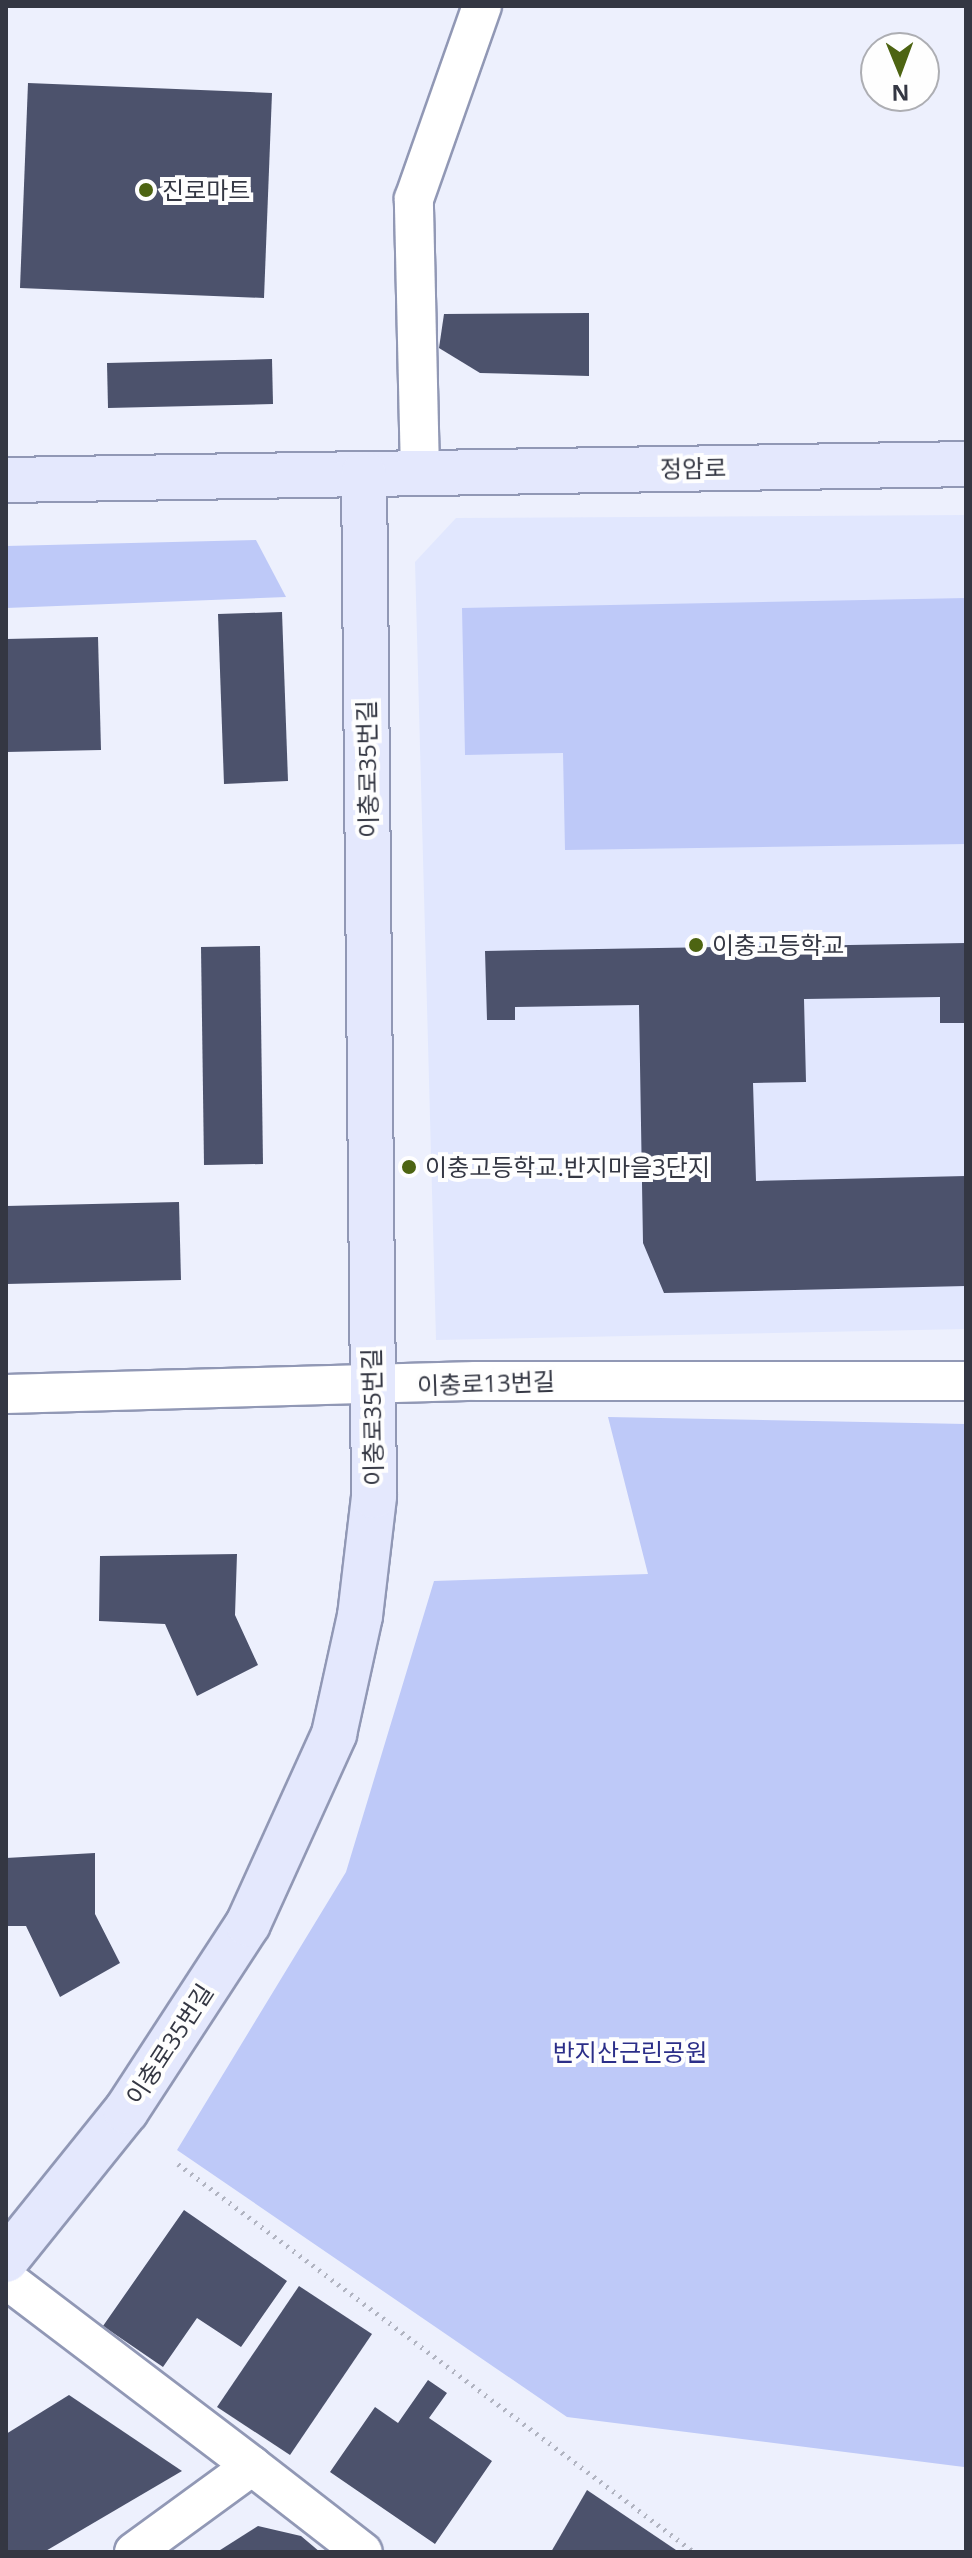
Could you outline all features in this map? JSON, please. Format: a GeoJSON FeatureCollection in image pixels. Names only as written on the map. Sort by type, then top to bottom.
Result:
{"type":"FeatureCollection","features":[{"type":"Feature","properties":{"kind":"street"},"geometry":{"type":"LineString","coordinates":[[420,472],[414,199],[482,6]]}},
{"type":"Feature","properties":{"kind":"street","name":"정암로"},"geometry":{"type":"LineString","coordinates":[[6,480],[966,464]]}},
{"type":"Feature","properties":{"kind":"street","name":"이충로35번길"},"geometry":{"type":"LineString","coordinates":[[6,2260],[126,2111],[248,1924],[334,1734],[360,1616],[372,1511],[364,474]]}},
{"type":"Feature","properties":{"kind":"street","name":"이충로13번길"},"geometry":{"type":"LineString","coordinates":[[6,1394],[371,1387],[476,1381],[966,1381]]}},
{"type":"Feature","properties":{"kind":"street"},"geometry":{"type":"LineString","coordinates":[[6,2279],[363,2552]]}},
{"type":"Feature","properties":{"kind":"street"},"geometry":{"type":"LineString","coordinates":[[134,2552],[252,2466]]}},
{"type":"Feature","properties":{"kind":"path"},"geometry":{"type":"LineString","coordinates":[[178,2164],[694,2552]]}},
{"type":"Feature","properties":{"kind":"shaded area","name":"이충고등학교"},"geometry":{"type":"Polygon","coordinates":[[[966,515],[966,1329],[436,1340],[415,562],[456,518],[966,515]]]}},
{"type":"Feature","properties":{"kind":"green space"},"geometry":{"type":"Polygon","coordinates":[[[256,540],[286,597],[6,608],[6,546],[256,540]]]}},
{"type":"Feature","properties":{"kind":"green space"},"geometry":{"type":"Polygon","coordinates":[[[966,598],[966,844],[565,850],[563,753],[465,755],[462,608],[966,598]]]}},
{"type":"Feature","properties":{"kind":"green space","name":"반지산근린공원"},"geometry":{"type":"Polygon","coordinates":[[[608,1417],[966,1424],[964,2467],[567,2417],[177,2150],[346,1872],[434,1581],[648,1574],[608,1417]]]}},
{"type":"Feature","properties":{"kind":"building","name":"진로마트"},"geometry":{"type":"Polygon","coordinates":[[[28,83],[272,93],[264,298],[20,288],[28,83]]]}},
{"type":"Feature","properties":{"kind":"building"},"geometry":{"type":"Polygon","coordinates":[[[589,313],[589,376],[480,373],[439,348],[444,314],[589,313]]]}},
{"type":"Feature","properties":{"kind":"building"},"geometry":{"type":"Polygon","coordinates":[[[272,359],[273,404],[108,408],[107,363],[272,359]]]}},
{"type":"Feature","properties":{"kind":"building"},"geometry":{"type":"Polygon","coordinates":[[[282,612],[288,781],[224,784],[218,614],[282,612]]]}},
{"type":"Feature","properties":{"kind":"building"},"geometry":{"type":"Polygon","coordinates":[[[98,637],[101,750],[6,752],[6,639],[98,637]]]}},
{"type":"Feature","properties":{"kind":"building"},"geometry":{"type":"Polygon","coordinates":[[[966,943],[966,1023],[940,1023],[940,997],[804,999],[806,1082],[753,1083],[756,1181],[966,1176],[966,1286],[664,1293],[643,1243],[639,1005],[515,1007],[515,1020],[487,1020],[485,951],[966,943]]]}},
{"type":"Feature","properties":{"kind":"building"},"geometry":{"type":"Polygon","coordinates":[[[260,946],[263,1164],[204,1165],[201,947],[260,946]]]}},
{"type":"Feature","properties":{"kind":"building"},"geometry":{"type":"Polygon","coordinates":[[[179,1202],[181,1280],[6,1284],[6,1206],[179,1202]]]}},
{"type":"Feature","properties":{"kind":"building"},"geometry":{"type":"Polygon","coordinates":[[[237,1554],[235,1615],[258,1665],[197,1696],[165,1624],[99,1621],[100,1556],[237,1554]]]}},
{"type":"Feature","properties":{"kind":"building"},"geometry":{"type":"Polygon","coordinates":[[[95,1853],[95,1914],[120,1963],[60,1997],[26,1926],[6,1926],[6,1858],[95,1853]]]}},
{"type":"Feature","properties":{"kind":"building"},"geometry":{"type":"Polygon","coordinates":[[[184,2210],[287,2281],[241,2347],[197,2318],[163,2367],[103,2326],[184,2210]]]}},
{"type":"Feature","properties":{"kind":"building"},"geometry":{"type":"Polygon","coordinates":[[[299,2286],[372,2334],[290,2455],[217,2407],[299,2286]]]}},
{"type":"Feature","properties":{"kind":"building"},"geometry":{"type":"Polygon","coordinates":[[[428,2380],[447,2393],[429,2418],[492,2461],[435,2544],[330,2472],[375,2407],[398,2423],[428,2380]]]}},
{"type":"Feature","properties":{"kind":"building"},"geometry":{"type":"Polygon","coordinates":[[[69,2395],[182,2471],[44,2552],[6,2552],[6,2434],[69,2395]]]}},
{"type":"Feature","properties":{"kind":"building"},"geometry":{"type":"Polygon","coordinates":[[[587,2490],[679,2552],[551,2552],[587,2490]]]}},
{"type":"Feature","properties":{"kind":"building"},"geometry":{"type":"Polygon","coordinates":[[[258,2526],[301,2536],[320,2552],[217,2552],[258,2526]]]}},
{"type":"Feature","properties":{"kind":"place","name":"진로마트"},"geometry":{"type":"Point","coordinates":[146,190]}},
{"type":"Feature","properties":{"kind":"place","name":"이충고등학교"},"geometry":{"type":"Point","coordinates":[696,945]}},
{"type":"Feature","properties":{"kind":"place","name":"이충고등학교.반지마을3단지"},"geometry":{"type":"Point","coordinates":[409,1167]}}]}
